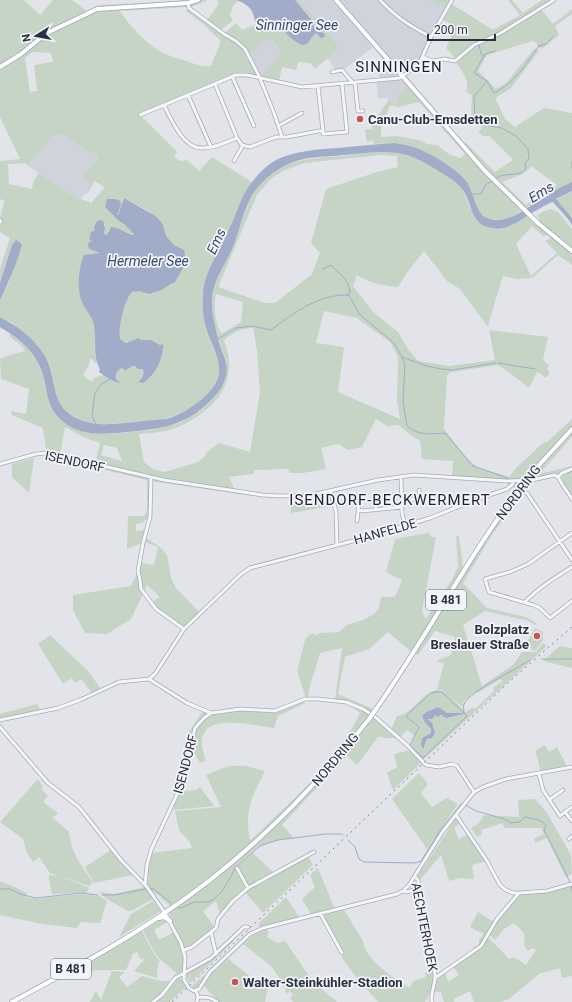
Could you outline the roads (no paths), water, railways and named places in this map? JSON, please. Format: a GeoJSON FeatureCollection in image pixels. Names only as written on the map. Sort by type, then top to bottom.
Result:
{"type":"FeatureCollection","features":[{"type":"Feature","properties":{"kind":"main road"},"geometry":{"type":"LineString","coordinates":[[0,67],[21,54],[47,33],[97,9],[188,3],[198,0]]}},
{"type":"Feature","properties":{"kind":"main road"},"geometry":{"type":"LineString","coordinates":[[336,0],[490,176],[539,224],[572,251]]}},
{"type":"Feature","properties":{"kind":"main road","name":"NORDRING"},"geometry":{"type":"LineString","coordinates":[[12,1002],[73,968],[165,913],[220,872],[268,831],[320,778],[369,719],[410,660],[486,536],[519,489],[572,428]]}},
{"type":"Feature","properties":{"kind":"main road"},"geometry":{"type":"LineString","coordinates":[[156,919],[164,918],[170,921]]}},
{"type":"Feature","properties":{"kind":"street"},"geometry":{"type":"LineString","coordinates":[[380,0],[404,22],[432,37]]}},
{"type":"Feature","properties":{"kind":"street"},"geometry":{"type":"LineString","coordinates":[[140,115],[232,76],[242,74],[302,87],[354,83],[402,76],[416,66],[423,56],[452,0]]}},
{"type":"Feature","properties":{"kind":"street"},"geometry":{"type":"LineString","coordinates":[[423,56],[433,61],[445,59],[455,61],[474,45],[499,34],[554,0]]}},
{"type":"Feature","properties":{"kind":"street"},"geometry":{"type":"LineString","coordinates":[[188,3],[189,8],[224,34],[242,45],[245,49],[274,113],[282,137]]}},
{"type":"Feature","properties":{"kind":"street"},"geometry":{"type":"LineString","coordinates":[[332,72],[342,70],[354,83],[358,111],[362,111]]}},
{"type":"Feature","properties":{"kind":"street"},"geometry":{"type":"LineString","coordinates":[[232,76],[254,126]]}},
{"type":"Feature","properties":{"kind":"street"},"geometry":{"type":"LineString","coordinates":[[215,84],[237,138],[243,145],[250,147],[276,137],[323,131]]}},
{"type":"Feature","properties":{"kind":"street"},"geometry":{"type":"LineString","coordinates":[[318,86],[323,134],[348,132],[342,84]]}},
{"type":"Feature","properties":{"kind":"street"},"geometry":{"type":"LineString","coordinates":[[188,95],[211,147]]}},
{"type":"Feature","properties":{"kind":"street"},"geometry":{"type":"LineString","coordinates":[[164,105],[170,119],[185,140],[196,148],[211,147],[237,138]]}},
{"type":"Feature","properties":{"kind":"street"},"geometry":{"type":"LineString","coordinates":[[278,126],[302,113]]}},
{"type":"Feature","properties":{"kind":"street"},"geometry":{"type":"LineString","coordinates":[[234,161],[243,145]]}},
{"type":"Feature","properties":{"kind":"street","name":"ISENDORF"},"geometry":{"type":"LineString","coordinates":[[0,464],[36,454],[46,453],[151,478],[262,495],[308,496],[401,476],[421,475],[513,481],[532,480],[555,475],[558,477]]}},
{"type":"Feature","properties":{"kind":"street"},"geometry":{"type":"LineString","coordinates":[[572,469],[562,473],[558,477],[572,499]]}},
{"type":"Feature","properties":{"kind":"street"},"geometry":{"type":"LineString","coordinates":[[401,476],[402,507],[405,526]]}},
{"type":"Feature","properties":{"kind":"street"},"geometry":{"type":"LineString","coordinates":[[0,720],[58,708],[80,700],[119,682],[149,679],[155,674],[184,629],[156,609],[141,589],[138,571],[150,517],[151,478]]}},
{"type":"Feature","properties":{"kind":"street","name":"HANFELDE"},"geometry":{"type":"LineString","coordinates":[[184,629],[240,575],[250,568],[430,518],[507,489],[513,484],[513,481]]}},
{"type":"Feature","properties":{"kind":"street"},"geometry":{"type":"LineString","coordinates":[[419,490],[420,499]]}},
{"type":"Feature","properties":{"kind":"street"},"geometry":{"type":"LineString","coordinates":[[330,491],[336,511],[337,545]]}},
{"type":"Feature","properties":{"kind":"street"},"geometry":{"type":"LineString","coordinates":[[527,493],[572,560]]}},
{"type":"Feature","properties":{"kind":"street"},"geometry":{"type":"LineString","coordinates":[[402,501],[436,496]]}},
{"type":"Feature","properties":{"kind":"street"},"geometry":{"type":"LineString","coordinates":[[375,497],[376,510]]}},
{"type":"Feature","properties":{"kind":"street"},"geometry":{"type":"LineString","coordinates":[[357,521],[359,503]]}},
{"type":"Feature","properties":{"kind":"street"},"geometry":{"type":"LineString","coordinates":[[358,510],[362,511],[402,507]]}},
{"type":"Feature","properties":{"kind":"street"},"geometry":{"type":"LineString","coordinates":[[572,533],[528,564],[510,572],[485,579],[490,592],[540,608],[550,618],[572,600]]}},
{"type":"Feature","properties":{"kind":"street"},"geometry":{"type":"LineString","coordinates":[[525,602],[530,596],[550,581],[572,567]]}},
{"type":"Feature","properties":{"kind":"street"},"geometry":{"type":"LineString","coordinates":[[149,679],[187,703],[211,713],[237,709],[275,712],[305,699],[346,702],[363,709],[374,716],[411,749],[423,763],[438,767],[452,764],[457,766],[474,792]]}},
{"type":"Feature","properties":{"kind":"street","name":"ISENDORF"},"geometry":{"type":"LineString","coordinates":[[146,886],[147,865],[151,850],[181,786],[193,734],[204,718],[211,713]]}},
{"type":"Feature","properties":{"kind":"street"},"geometry":{"type":"LineString","coordinates":[[0,727],[48,783],[79,807],[121,860],[146,886],[170,921],[184,950],[184,978],[186,984],[191,990],[196,991]]}},
{"type":"Feature","properties":{"kind":"street"},"geometry":{"type":"LineString","coordinates":[[403,891],[415,877],[443,831],[474,792],[483,787],[506,779],[572,767]]}},
{"type":"Feature","properties":{"kind":"street"},"geometry":{"type":"LineString","coordinates":[[539,774],[543,790],[560,816],[572,807]]}},
{"type":"Feature","properties":{"kind":"street"},"geometry":{"type":"LineString","coordinates":[[549,800],[563,790]]}},
{"type":"Feature","properties":{"kind":"street"},"geometry":{"type":"LineString","coordinates":[[565,812],[572,821]]}},
{"type":"Feature","properties":{"kind":"street"},"geometry":{"type":"LineString","coordinates":[[456,815],[487,861],[497,881],[503,888],[513,893],[519,893],[547,891],[571,884]]}},
{"type":"Feature","properties":{"kind":"street"},"geometry":{"type":"LineString","coordinates":[[184,950],[192,947],[216,928],[218,919],[232,902],[248,888],[314,852]]}},
{"type":"Feature","properties":{"kind":"street"},"geometry":{"type":"LineString","coordinates":[[237,868],[248,888]]}},
{"type":"Feature","properties":{"kind":"street","name":"AECHTERHOEK"},"geometry":{"type":"LineString","coordinates":[[415,877],[418,880],[423,925],[435,978],[431,992],[432,1002]]}},
{"type":"Feature","properties":{"kind":"street"},"geometry":{"type":"LineString","coordinates":[[196,991],[199,989],[210,972],[250,934],[256,931],[403,891],[406,892],[419,889]]}},
{"type":"Feature","properties":{"kind":"street","name":"AECHTERHOEK"},"geometry":{"type":"LineString","coordinates":[[435,978],[481,946],[497,919],[519,893]]}},
{"type":"Feature","properties":{"kind":"street"},"geometry":{"type":"LineString","coordinates":[[320,913],[342,953]]}},
{"type":"Feature","properties":{"kind":"street"},"geometry":{"type":"LineString","coordinates":[[153,1002],[162,995],[175,978],[211,958],[244,927],[248,927]]}},
{"type":"Feature","properties":{"kind":"street"},"geometry":{"type":"LineString","coordinates":[[211,932],[216,954]]}},
{"type":"Feature","properties":{"kind":"street"},"geometry":{"type":"LineString","coordinates":[[196,991],[198,997],[197,1002]]}},
{"type":"Feature","properties":{"kind":"street"},"geometry":{"type":"LineString","coordinates":[[198,997],[212,998],[217,1002]]}},
{"type":"Feature","properties":{"kind":"water","name":"Sinninger See"},"geometry":{"type":"Polygon","coordinates":[[[236,0],[295,0],[314,23],[315,31],[324,33],[325,36],[320,38],[319,35],[315,33],[307,44],[302,45],[291,38],[276,22],[268,22],[262,32],[258,28],[254,15],[249,7],[236,0]]]}},
{"type":"Feature","properties":{"kind":"water"},"geometry":{"type":"Polygon","coordinates":[[[394,143],[417,148],[442,161],[458,173],[468,184],[482,215],[490,219],[502,220],[516,215],[548,194],[572,182],[572,191],[556,199],[572,218],[572,225],[553,202],[510,226],[493,228],[485,226],[475,218],[468,199],[461,188],[424,162],[402,154],[381,152],[316,157],[288,164],[267,178],[253,193],[246,208],[235,242],[214,286],[212,300],[214,324],[227,367],[223,383],[214,397],[199,411],[180,422],[149,430],[98,434],[84,432],[71,427],[61,420],[51,405],[41,371],[34,356],[21,342],[0,327],[0,317],[20,329],[32,339],[42,351],[50,367],[58,400],[62,407],[69,414],[78,419],[86,422],[102,424],[118,424],[166,419],[181,413],[206,396],[217,381],[219,368],[217,356],[204,319],[204,287],[208,271],[230,227],[241,200],[253,181],[261,171],[271,163],[292,154],[316,150],[394,143]]]}},
{"type":"Feature","properties":{"kind":"water","name":"Hermeler See"},"geometry":{"type":"Polygon","coordinates":[[[107,199],[116,199],[120,201],[121,205],[117,215],[124,199],[126,199],[157,217],[163,225],[166,236],[174,245],[184,250],[186,263],[175,282],[162,290],[149,294],[139,291],[132,292],[124,307],[120,328],[120,339],[126,343],[139,338],[141,340],[151,340],[160,345],[163,344],[162,355],[158,366],[151,376],[143,383],[138,382],[143,376],[144,372],[142,369],[138,369],[135,366],[124,371],[123,368],[118,370],[116,379],[121,383],[112,380],[99,372],[100,370],[95,353],[95,331],[93,322],[81,300],[79,274],[84,255],[100,253],[89,249],[88,245],[89,242],[92,241],[89,239],[91,232],[95,230],[94,228],[96,222],[100,220],[103,221],[105,228],[104,234],[106,235],[111,227],[133,235],[134,234],[105,207],[107,199]]]}},
{"type":"Feature","properties":{"kind":"water"},"geometry":{"type":"Polygon","coordinates":[[[16,240],[22,244],[10,279],[0,300],[0,283],[12,245],[16,240]]]}},
{"type":"Feature","properties":{"kind":"water"},"geometry":{"type":"Polygon","coordinates":[[[438,707],[447,713],[464,714],[446,718],[441,715],[437,717],[436,715],[432,719],[427,719],[432,723],[435,733],[432,738],[427,739],[423,749],[421,744],[422,738],[431,733],[431,729],[424,721],[422,716],[426,712],[438,707]]]}},
{"type":"Feature","properties":{"kind":"waterway"},"geometry":{"type":"LineString","coordinates":[[495,179],[502,175],[517,174],[525,170],[525,163],[529,158],[528,149],[516,136],[502,128],[485,125],[475,117],[474,96],[487,81],[494,93],[509,83],[520,72],[539,46],[546,44],[553,37]]}},
{"type":"Feature","properties":{"kind":"waterway"},"geometry":{"type":"LineString","coordinates":[[479,45],[481,54],[484,56]]}},
{"type":"Feature","properties":{"kind":"waterway"},"geometry":{"type":"LineString","coordinates":[[487,81],[474,73],[485,54],[495,51]]}},
{"type":"Feature","properties":{"kind":"waterway"},"geometry":{"type":"LineString","coordinates":[[572,162],[572,168]]}},
{"type":"Feature","properties":{"kind":"waterway"},"geometry":{"type":"LineString","coordinates":[[473,194],[481,194],[486,184],[493,181]]}},
{"type":"Feature","properties":{"kind":"waterway"},"geometry":{"type":"LineString","coordinates":[[323,269],[331,265],[344,277],[348,283],[350,293],[347,295]]}},
{"type":"Feature","properties":{"kind":"waterway"},"geometry":{"type":"LineString","coordinates":[[218,339],[236,328],[252,326],[271,330],[297,311],[317,301],[349,295],[359,314],[394,343],[402,357],[427,366],[453,370],[495,363]]}},
{"type":"Feature","properties":{"kind":"waterway"},"geometry":{"type":"LineString","coordinates":[[402,357],[405,365],[403,401],[407,426],[420,433],[445,433],[473,466],[508,478]]}},
{"type":"Feature","properties":{"kind":"waterway"},"geometry":{"type":"LineString","coordinates":[[498,363],[535,369]]}},
{"type":"Feature","properties":{"kind":"waterway"},"geometry":{"type":"LineString","coordinates":[[96,424],[92,416],[95,393],[101,384],[109,380]]}},
{"type":"Feature","properties":{"kind":"waterway"},"geometry":{"type":"LineString","coordinates":[[541,659],[572,659]]}},
{"type":"Feature","properties":{"kind":"waterway"},"geometry":{"type":"LineString","coordinates":[[464,713],[464,704],[468,698],[494,680],[530,660]]}},
{"type":"Feature","properties":{"kind":"waterway"},"geometry":{"type":"LineString","coordinates":[[437,692],[442,692],[467,716],[423,758],[410,745],[419,727],[406,716],[431,693],[437,692]]}},
{"type":"Feature","properties":{"kind":"waterway"},"geometry":{"type":"LineString","coordinates":[[348,840],[355,847],[359,859],[364,862],[415,863],[421,861],[439,832],[462,803],[476,811],[504,819],[511,823],[519,822],[525,817],[536,819],[546,825],[544,830],[570,882],[572,890]]}},
{"type":"Feature","properties":{"kind":"waterway"},"geometry":{"type":"LineString","coordinates":[[179,908],[194,902],[208,902],[213,900],[223,890],[236,867],[260,846],[278,840],[325,834],[343,835]]}},
{"type":"Feature","properties":{"kind":"waterway"},"geometry":{"type":"LineString","coordinates":[[149,888],[154,889],[171,903]]}},
{"type":"Feature","properties":{"kind":"waterway"},"geometry":{"type":"LineString","coordinates":[[0,889],[10,889],[20,894],[36,898],[81,893],[98,895]]}},
{"type":"Feature","properties":{"kind":"waterway"},"geometry":{"type":"LineString","coordinates":[[102,895],[114,895],[146,889]]}},
{"type":"Feature","properties":{"kind":"railway"},"geometry":{"type":"LineString","coordinates":[[172,1002],[510,681],[572,627]]}},
{"type":"Feature","properties":{"kind":"place","name":"Canu-Club-Emsdetten"},"geometry":{"type":"Point","coordinates":[360,119]}},
{"type":"Feature","properties":{"kind":"place","name":"Bolzplatz Breslauer Straße"},"geometry":{"type":"Point","coordinates":[537,636]}},
{"type":"Feature","properties":{"kind":"place","name":"Walter-Steinkühler-Stadion"},"geometry":{"type":"Point","coordinates":[235,982]}},
{"type":"Feature","properties":{"kind":"district","name":"SINNINGEN"},"geometry":{"type":"Point","coordinates":[399,67]}},
{"type":"Feature","properties":{"kind":"district","name":"ISENDORF-BECKWERMERT"},"geometry":{"type":"Point","coordinates":[390,500]}},
{"type":"Feature","properties":{"kind":"water label","name":"Ems"},"geometry":{"type":"Point","coordinates":[541,192]}},
{"type":"Feature","properties":{"kind":"water label","name":"Ems"},"geometry":{"type":"Point","coordinates":[216,241]}}]}
